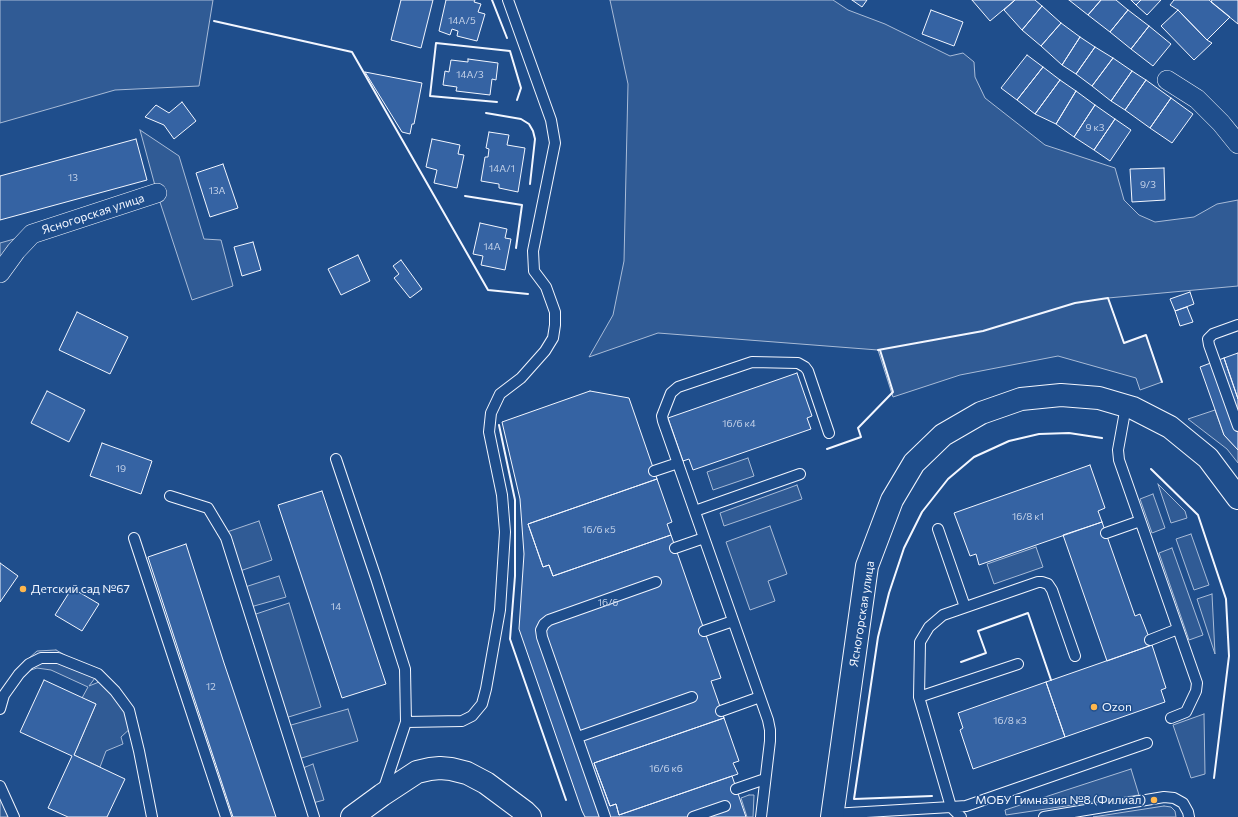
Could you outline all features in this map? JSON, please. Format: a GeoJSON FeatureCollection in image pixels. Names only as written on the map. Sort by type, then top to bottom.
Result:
{"type":"FeatureCollection","features":[{"type":"Feature","properties":{"kind":"street"},"geometry":{"type":"LineString","coordinates":[[1167,80],[1197,99],[1238,144]]}},
{"type":"Feature","properties":{"kind":"street","name":"Ясногорская улица"},"geometry":{"type":"LineString","coordinates":[[0,273],[16,251],[32,234],[157,194]]}},
{"type":"Feature","properties":{"kind":"street","name":"Ясногорская улица"},"geometry":{"type":"LineString","coordinates":[[832,815],[867,566],[892,500],[914,463],[943,435],[980,412],[1021,399],[1062,394],[1099,398],[1126,406],[1170,428],[1208,458],[1238,498]]}},
{"type":"Feature","properties":{"kind":"street"},"geometry":{"type":"LineString","coordinates":[[352,817],[417,772],[430,769],[451,769],[467,773],[486,783],[526,815]]}},
{"type":"Feature","properties":{"kind":"lane"},"geometry":{"type":"LineString","coordinates":[[406,722],[462,721],[472,716],[482,704],[500,610],[505,532],[502,495],[489,432],[491,413],[500,394],[521,378],[545,351],[552,338],[555,325],[555,312],[546,287],[534,271],[533,251],[555,143],[551,120],[508,0]]}},
{"type":"Feature","properties":{"kind":"lane"},"geometry":{"type":"LineString","coordinates":[[1238,325],[1213,334],[1208,339],[1238,426]]}},
{"type":"Feature","properties":{"kind":"lane"},"geometry":{"type":"LineString","coordinates":[[760,817],[770,730],[760,697],[662,416],[674,389],[752,362],[798,364],[805,367],[829,433]]}},
{"type":"Feature","properties":{"kind":"lane"},"geometry":{"type":"LineString","coordinates":[[1126,406],[1118,454],[1197,683],[1197,687],[1186,712],[1171,718]]}},
{"type":"Feature","properties":{"kind":"lane"},"geometry":{"type":"LineString","coordinates":[[336,459],[405,669],[406,722],[382,795]]}},
{"type":"Feature","properties":{"kind":"lane"},"geometry":{"type":"LineString","coordinates":[[654,471],[678,463]]}},
{"type":"Feature","properties":{"kind":"lane"},"geometry":{"type":"LineString","coordinates":[[695,511],[800,474]]}},
{"type":"Feature","properties":{"kind":"lane"},"geometry":{"type":"LineString","coordinates":[[170,496],[208,508],[226,538],[314,817]]}},
{"type":"Feature","properties":{"kind":"lane"},"geometry":{"type":"LineString","coordinates":[[1106,533],[1140,521]]}},
{"type":"Feature","properties":{"kind":"lane"},"geometry":{"type":"LineString","coordinates":[[938,529],[965,607]]}},
{"type":"Feature","properties":{"kind":"lane"},"geometry":{"type":"LineString","coordinates":[[134,538],[226,817]]}},
{"type":"Feature","properties":{"kind":"lane"},"geometry":{"type":"LineString","coordinates":[[675,548],[704,538]]}},
{"type":"Feature","properties":{"kind":"lane"},"geometry":{"type":"LineString","coordinates":[[605,817],[542,637],[541,630],[544,624],[549,620],[656,582]]}},
{"type":"Feature","properties":{"kind":"lane"},"geometry":{"type":"LineString","coordinates":[[961,817],[951,807],[919,697],[920,642],[929,627],[943,615],[1038,582],[1042,582],[1048,584],[1052,590],[1075,656]]}},
{"type":"Feature","properties":{"kind":"lane"},"geometry":{"type":"LineString","coordinates":[[704,631],[733,621]]}},
{"type":"Feature","properties":{"kind":"lane"},"geometry":{"type":"LineString","coordinates":[[1150,640],[1178,629]]}},
{"type":"Feature","properties":{"kind":"lane"},"geometry":{"type":"LineString","coordinates":[[0,709],[4,695],[19,674],[29,664],[41,658],[58,658],[98,674],[115,691],[129,710],[152,817]]}},
{"type":"Feature","properties":{"kind":"lane"},"geometry":{"type":"LineString","coordinates":[[919,697],[1018,664]]}},
{"type":"Feature","properties":{"kind":"lane"},"geometry":{"type":"LineString","coordinates":[[578,737],[692,696]]}},
{"type":"Feature","properties":{"kind":"lane"},"geometry":{"type":"LineString","coordinates":[[722,711],[760,697]]}},
{"type":"Feature","properties":{"kind":"lane"},"geometry":{"type":"LineString","coordinates":[[832,815],[966,806],[1147,743]]}},
{"type":"Feature","properties":{"kind":"lane"},"geometry":{"type":"LineString","coordinates":[[736,789],[765,779]]}},
{"type":"Feature","properties":{"kind":"lane"},"geometry":{"type":"LineString","coordinates":[[0,786],[14,817]]}},
{"type":"Feature","properties":{"kind":"lane"},"geometry":{"type":"LineString","coordinates":[[1044,817],[1164,797],[1174,798],[1183,802],[1189,817]]}},
{"type":"Feature","properties":{"kind":"lane"},"geometry":{"type":"LineString","coordinates":[[693,817],[725,806]]}},
{"type":"Feature","properties":{"kind":"shaded area"},"geometry":{"type":"Polygon","coordinates":[[[0,0],[213,0],[199,86],[115,90],[0,123],[0,0]]]}},
{"type":"Feature","properties":{"kind":"shaded area"},"geometry":{"type":"Polygon","coordinates":[[[610,0],[833,0],[848,10],[885,24],[950,56],[963,53],[974,62],[975,77],[985,98],[1045,145],[1115,168],[1124,200],[1139,215],[1155,222],[1194,217],[1217,204],[1238,200],[1238,286],[1108,298],[1124,343],[1146,335],[1162,382],[1140,390],[1136,378],[1058,356],[960,375],[893,397],[878,350],[658,333],[589,357],[613,315],[624,261],[628,84],[610,0]]]}},
{"type":"Feature","properties":{"kind":"shaded area"},"geometry":{"type":"Polygon","coordinates":[[[140,130],[179,156],[204,239],[221,240],[233,286],[192,300],[157,193],[140,130]]]}},
{"type":"Feature","properties":{"kind":"shaded area"},"geometry":{"type":"Polygon","coordinates":[[[32,234],[0,273],[0,243],[32,234]]]}},
{"type":"Feature","properties":{"kind":"shaded area"},"geometry":{"type":"Polygon","coordinates":[[[1215,410],[1224,435],[1238,450],[1238,463],[1227,449],[1188,419],[1215,410]]]}},
{"type":"Feature","properties":{"kind":"shaded area"},"geometry":{"type":"Polygon","coordinates":[[[748,458],[754,476],[713,490],[707,472],[748,458]]]}},
{"type":"Feature","properties":{"kind":"shaded area"},"geometry":{"type":"Polygon","coordinates":[[[1158,484],[1185,511],[1187,518],[1171,523],[1158,484]]]}},
{"type":"Feature","properties":{"kind":"shaded area"},"geometry":{"type":"Polygon","coordinates":[[[797,485],[802,499],[724,526],[720,513],[797,485]]]}},
{"type":"Feature","properties":{"kind":"shaded area"},"geometry":{"type":"Polygon","coordinates":[[[1153,494],[1165,528],[1152,533],[1140,499],[1153,494]]]}},
{"type":"Feature","properties":{"kind":"shaded area"},"geometry":{"type":"Polygon","coordinates":[[[259,521],[272,560],[237,572],[224,533],[259,521]]]}},
{"type":"Feature","properties":{"kind":"shaded area"},"geometry":{"type":"Polygon","coordinates":[[[770,526],[787,574],[768,581],[775,601],[750,610],[726,542],[770,526]]]}},
{"type":"Feature","properties":{"kind":"shaded area"},"geometry":{"type":"Polygon","coordinates":[[[1191,534],[1209,585],[1194,590],[1176,539],[1191,534]]]}},
{"type":"Feature","properties":{"kind":"shaded area"},"geometry":{"type":"Polygon","coordinates":[[[1036,547],[1043,567],[994,584],[987,564],[1036,547]]]}},
{"type":"Feature","properties":{"kind":"shaded area"},"geometry":{"type":"Polygon","coordinates":[[[1172,548],[1203,635],[1189,640],[1159,553],[1172,548]]]}},
{"type":"Feature","properties":{"kind":"shaded area"},"geometry":{"type":"Polygon","coordinates":[[[279,576],[286,597],[247,608],[242,588],[279,576]]]}},
{"type":"Feature","properties":{"kind":"shaded area"},"geometry":{"type":"Polygon","coordinates":[[[1212,594],[1215,654],[1197,599],[1212,594]]]}},
{"type":"Feature","properties":{"kind":"shaded area"},"geometry":{"type":"Polygon","coordinates":[[[289,603],[321,707],[282,719],[250,616],[289,603]]]}},
{"type":"Feature","properties":{"kind":"shaded area"},"geometry":{"type":"Polygon","coordinates":[[[56,650],[98,674],[89,686],[104,680],[115,691],[133,726],[121,737],[123,744],[106,751],[100,767],[74,755],[96,704],[82,698],[88,687],[51,670],[37,668],[19,674],[27,660],[37,651],[56,650]]]}},
{"type":"Feature","properties":{"kind":"shaded area"},"geometry":{"type":"Polygon","coordinates":[[[348,709],[358,741],[295,760],[284,727],[348,709]]]}},
{"type":"Feature","properties":{"kind":"shaded area"},"geometry":{"type":"Polygon","coordinates":[[[1204,714],[1205,774],[1191,778],[1173,725],[1204,714]]]}},
{"type":"Feature","properties":{"kind":"shaded area"},"geometry":{"type":"Polygon","coordinates":[[[313,764],[324,800],[309,804],[298,770],[313,764]]]}},
{"type":"Feature","properties":{"kind":"shaded area"},"geometry":{"type":"Polygon","coordinates":[[[1131,769],[1139,795],[1006,815],[1005,810],[1131,769]]]}},
{"type":"Feature","properties":{"kind":"shaded area"},"geometry":{"type":"Polygon","coordinates":[[[0,784],[14,817],[0,817],[0,784]]]}},
{"type":"Feature","properties":{"kind":"shaded area"},"geometry":{"type":"Polygon","coordinates":[[[754,795],[753,817],[747,817],[741,798],[754,795]]]}},
{"type":"Feature","properties":{"kind":"shaded area"},"geometry":{"type":"Polygon","coordinates":[[[1164,806],[1171,807],[1175,811],[1176,817],[1093,817],[1164,806]]]}},
{"type":"Feature","properties":{"kind":"building"},"geometry":{"type":"Polygon","coordinates":[[[401,0],[433,0],[421,48],[391,40],[401,0]]]}},
{"type":"Feature","properties":{"kind":"building"},"geometry":{"type":"Polygon","coordinates":[[[446,0],[475,0],[474,2],[481,4],[478,12],[485,14],[477,41],[457,36],[458,31],[452,29],[450,35],[439,31],[446,0]]]}},
{"type":"Feature","properties":{"kind":"building"},"geometry":{"type":"Polygon","coordinates":[[[852,0],[867,0],[862,7],[852,0]]]}},
{"type":"Feature","properties":{"kind":"building"},"geometry":{"type":"Polygon","coordinates":[[[972,0],[1015,0],[990,21],[972,0]]]}},
{"type":"Feature","properties":{"kind":"building"},"geometry":{"type":"Polygon","coordinates":[[[1015,0],[1035,0],[1042,6],[1022,30],[1004,10],[1015,0]]]}},
{"type":"Feature","properties":{"kind":"building"},"geometry":{"type":"Polygon","coordinates":[[[1069,0],[1101,0],[1088,15],[1069,0]]]}},
{"type":"Feature","properties":{"kind":"building"},"geometry":{"type":"Polygon","coordinates":[[[1101,0],[1116,0],[1128,10],[1110,32],[1088,15],[1101,0]]]}},
{"type":"Feature","properties":{"kind":"building"},"geometry":{"type":"Polygon","coordinates":[[[1131,0],[1141,0],[1136,5],[1131,0]]]}},
{"type":"Feature","properties":{"kind":"building"},"geometry":{"type":"Polygon","coordinates":[[[1141,0],[1161,0],[1147,15],[1136,5],[1141,0]]]}},
{"type":"Feature","properties":{"kind":"building"},"geometry":{"type":"Polygon","coordinates":[[[1174,0],[1209,0],[1230,17],[1207,40],[1178,10],[1170,5],[1174,0]]]}},
{"type":"Feature","properties":{"kind":"building"},"geometry":{"type":"Polygon","coordinates":[[[1212,0],[1238,0],[1238,24],[1211,2],[1212,0]]]}},
{"type":"Feature","properties":{"kind":"building"},"geometry":{"type":"Polygon","coordinates":[[[1042,6],[1061,23],[1041,46],[1022,30],[1042,6]]]}},
{"type":"Feature","properties":{"kind":"building"},"geometry":{"type":"Polygon","coordinates":[[[931,10],[963,22],[954,46],[922,34],[931,10]]]}},
{"type":"Feature","properties":{"kind":"building"},"geometry":{"type":"Polygon","coordinates":[[[1128,10],[1149,26],[1131,49],[1110,32],[1128,10]]]}},
{"type":"Feature","properties":{"kind":"building"},"geometry":{"type":"Polygon","coordinates":[[[1178,10],[1207,40],[1212,43],[1194,60],[1161,26],[1178,10]]]}},
{"type":"Feature","properties":{"kind":"building"},"geometry":{"type":"Polygon","coordinates":[[[1061,23],[1080,37],[1062,65],[1041,46],[1061,23]]]}},
{"type":"Feature","properties":{"kind":"building"},"geometry":{"type":"Polygon","coordinates":[[[1149,26],[1171,44],[1153,66],[1131,49],[1149,26]]]}},
{"type":"Feature","properties":{"kind":"building"},"geometry":{"type":"Polygon","coordinates":[[[1080,37],[1095,47],[1076,74],[1062,65],[1080,37]]]}},
{"type":"Feature","properties":{"kind":"building"},"geometry":{"type":"Polygon","coordinates":[[[1095,47],[1113,58],[1092,86],[1076,74],[1095,47]]]}},
{"type":"Feature","properties":{"kind":"building"},"geometry":{"type":"Polygon","coordinates":[[[1027,55],[1043,67],[1017,100],[1001,88],[1027,55]]]}},
{"type":"Feature","properties":{"kind":"building"},"geometry":{"type":"Polygon","coordinates":[[[1113,58],[1132,71],[1111,101],[1092,86],[1113,58]]]}},
{"type":"Feature","properties":{"kind":"building"},"geometry":{"type":"Polygon","coordinates":[[[468,59],[498,63],[496,80],[492,79],[490,95],[456,91],[457,87],[443,85],[445,71],[449,72],[451,60],[468,62],[468,59]]]}},
{"type":"Feature","properties":{"kind":"building"},"geometry":{"type":"Polygon","coordinates":[[[1043,67],[1060,80],[1035,114],[1017,100],[1043,67]]]}},
{"type":"Feature","properties":{"kind":"building"},"geometry":{"type":"Polygon","coordinates":[[[1132,71],[1146,80],[1125,110],[1111,101],[1132,71]]]}},
{"type":"Feature","properties":{"kind":"building"},"geometry":{"type":"Polygon","coordinates":[[[365,72],[422,83],[414,124],[412,124],[410,134],[402,132],[365,72]]]}},
{"type":"Feature","properties":{"kind":"building"},"geometry":{"type":"Polygon","coordinates":[[[1060,80],[1076,91],[1056,124],[1035,114],[1060,80]]]}},
{"type":"Feature","properties":{"kind":"building"},"geometry":{"type":"Polygon","coordinates":[[[1146,80],[1171,98],[1150,128],[1125,110],[1146,80]]]}},
{"type":"Feature","properties":{"kind":"building"},"geometry":{"type":"Polygon","coordinates":[[[1076,91],[1095,105],[1074,137],[1056,124],[1076,91]]]}},
{"type":"Feature","properties":{"kind":"building"},"geometry":{"type":"Polygon","coordinates":[[[1171,98],[1193,114],[1172,143],[1150,128],[1171,98]]]}},
{"type":"Feature","properties":{"kind":"building"},"geometry":{"type":"Polygon","coordinates":[[[182,102],[196,121],[174,139],[164,125],[145,117],[156,105],[169,113],[182,102]]]}},
{"type":"Feature","properties":{"kind":"building"},"geometry":{"type":"Polygon","coordinates":[[[1095,105],[1115,119],[1094,150],[1074,137],[1095,105]]]}},
{"type":"Feature","properties":{"kind":"building"},"geometry":{"type":"Polygon","coordinates":[[[1115,119],[1131,130],[1110,161],[1094,150],[1115,119]]]}},
{"type":"Feature","properties":{"kind":"building"},"geometry":{"type":"Polygon","coordinates":[[[489,132],[509,135],[507,145],[525,148],[518,192],[499,188],[499,184],[481,181],[485,157],[488,157],[489,149],[486,148],[489,132]]]}},
{"type":"Feature","properties":{"kind":"building"},"geometry":{"type":"Polygon","coordinates":[[[136,139],[147,180],[0,220],[0,176],[136,139]]]}},
{"type":"Feature","properties":{"kind":"building"},"geometry":{"type":"Polygon","coordinates":[[[432,139],[460,145],[458,154],[464,155],[457,188],[434,183],[437,170],[426,167],[432,139]]]}},
{"type":"Feature","properties":{"kind":"building"},"geometry":{"type":"Polygon","coordinates":[[[223,164],[238,208],[210,217],[196,173],[223,164]]]}},
{"type":"Feature","properties":{"kind":"building"},"geometry":{"type":"Polygon","coordinates":[[[1164,168],[1165,200],[1132,202],[1130,169],[1164,168]]]}},
{"type":"Feature","properties":{"kind":"building"},"geometry":{"type":"Polygon","coordinates":[[[480,223],[507,229],[505,238],[511,239],[505,270],[481,265],[483,256],[473,254],[480,223]]]}},
{"type":"Feature","properties":{"kind":"building"},"geometry":{"type":"Polygon","coordinates":[[[253,242],[261,270],[242,276],[234,247],[253,242]]]}},
{"type":"Feature","properties":{"kind":"building"},"geometry":{"type":"Polygon","coordinates":[[[358,255],[370,281],[341,295],[328,269],[358,255]]]}},
{"type":"Feature","properties":{"kind":"building"},"geometry":{"type":"Polygon","coordinates":[[[401,260],[422,289],[410,298],[394,278],[399,274],[393,266],[401,260]]]}},
{"type":"Feature","properties":{"kind":"building"},"geometry":{"type":"Polygon","coordinates":[[[1190,292],[1194,304],[1175,311],[1170,299],[1190,292]]]}},
{"type":"Feature","properties":{"kind":"building"},"geometry":{"type":"Polygon","coordinates":[[[1187,307],[1193,322],[1180,326],[1175,311],[1187,307]]]}},
{"type":"Feature","properties":{"kind":"building"},"geometry":{"type":"Polygon","coordinates":[[[77,312],[128,337],[110,374],[59,350],[77,312]]]}},
{"type":"Feature","properties":{"kind":"building"},"geometry":{"type":"Polygon","coordinates":[[[1238,353],[1238,399],[1224,358],[1238,353]]]}},
{"type":"Feature","properties":{"kind":"building"},"geometry":{"type":"Polygon","coordinates":[[[1224,358],[1238,399],[1238,450],[1224,435],[1200,367],[1224,358]]]}},
{"type":"Feature","properties":{"kind":"building"},"geometry":{"type":"Polygon","coordinates":[[[797,373],[812,416],[807,418],[811,429],[693,470],[689,459],[683,461],[668,418],[797,373]]]}},
{"type":"Feature","properties":{"kind":"building"},"geometry":{"type":"Polygon","coordinates":[[[47,391],[85,410],[69,442],[31,423],[47,391]]]}},
{"type":"Feature","properties":{"kind":"building"},"geometry":{"type":"Polygon","coordinates":[[[590,391],[629,398],[657,479],[528,524],[543,567],[549,565],[553,576],[671,535],[721,678],[711,681],[724,718],[594,763],[610,806],[616,804],[619,815],[732,776],[746,817],[585,817],[582,811],[519,629],[524,554],[520,499],[502,422],[590,391]]]}},
{"type":"Feature","properties":{"kind":"building"},"geometry":{"type":"Polygon","coordinates":[[[102,443],[152,461],[141,494],[90,476],[102,443]]]}},
{"type":"Feature","properties":{"kind":"building"},"geometry":{"type":"Polygon","coordinates":[[[1090,465],[1105,508],[1098,511],[1102,522],[979,565],[976,554],[970,556],[954,513],[1090,465]]]}},
{"type":"Feature","properties":{"kind":"building"},"geometry":{"type":"Polygon","coordinates":[[[657,479],[672,522],[667,524],[671,535],[553,576],[549,565],[543,567],[528,524],[657,479]]]}},
{"type":"Feature","properties":{"kind":"building"},"geometry":{"type":"Polygon","coordinates":[[[322,491],[386,684],[342,698],[278,505],[322,491]]]}},
{"type":"Feature","properties":{"kind":"building"},"geometry":{"type":"Polygon","coordinates":[[[1102,522],[1135,616],[1140,614],[1152,645],[1107,661],[1063,535],[1102,522]]]}},
{"type":"Feature","properties":{"kind":"building"},"geometry":{"type":"Polygon","coordinates":[[[186,544],[276,817],[233,817],[148,557],[186,544]]]}},
{"type":"Feature","properties":{"kind":"building"},"geometry":{"type":"Polygon","coordinates":[[[0,563],[18,576],[0,602],[0,563]]]}},
{"type":"Feature","properties":{"kind":"building"},"geometry":{"type":"Polygon","coordinates":[[[72,588],[99,604],[82,631],[55,615],[72,588]]]}},
{"type":"Feature","properties":{"kind":"building"},"geometry":{"type":"Polygon","coordinates":[[[1152,645],[1166,688],[1161,690],[1165,702],[1065,737],[1046,682],[1152,645]]]}},
{"type":"Feature","properties":{"kind":"building"},"geometry":{"type":"Polygon","coordinates":[[[44,680],[96,704],[74,755],[125,779],[107,817],[68,817],[48,808],[72,756],[20,732],[44,680]]]}},
{"type":"Feature","properties":{"kind":"building"},"geometry":{"type":"Polygon","coordinates":[[[1046,682],[1065,737],[973,769],[960,730],[963,728],[958,713],[1046,682]]]}},
{"type":"Feature","properties":{"kind":"building"},"geometry":{"type":"Polygon","coordinates":[[[724,718],[739,761],[733,763],[738,774],[619,815],[616,804],[610,806],[594,763],[724,718]]]}},
{"type":"Feature","properties":{"kind":"wall"},"geometry":{"type":"LineString","coordinates":[[492,0],[507,38]]}},
{"type":"Feature","properties":{"kind":"wall"},"geometry":{"type":"LineString","coordinates":[[214,21],[352,52],[488,290],[528,294]]}},
{"type":"Feature","properties":{"kind":"wall"},"geometry":{"type":"LineString","coordinates":[[497,102],[430,96],[436,43],[510,51],[521,88],[517,100]]}},
{"type":"Feature","properties":{"kind":"wall"},"geometry":{"type":"LineString","coordinates":[[486,113],[521,119],[529,124],[535,139],[530,184]]}},
{"type":"Feature","properties":{"kind":"wall"},"geometry":{"type":"LineString","coordinates":[[465,196],[522,205],[516,248]]}},
{"type":"Feature","properties":{"kind":"wall"},"geometry":{"type":"LineString","coordinates":[[878,350],[983,331],[1075,303],[1108,298],[1124,343],[1146,335],[1162,382]]}},
{"type":"Feature","properties":{"kind":"wall"},"geometry":{"type":"LineString","coordinates":[[827,449],[861,437],[858,428],[893,392],[880,350]]}},
{"type":"Feature","properties":{"kind":"wall"},"geometry":{"type":"LineString","coordinates":[[499,425],[515,500],[515,576],[510,639],[566,800]]}},
{"type":"Feature","properties":{"kind":"wall"},"geometry":{"type":"LineString","coordinates":[[932,796],[854,799],[878,637],[889,593],[904,548],[922,512],[948,479],[974,457],[1009,441],[1039,434],[1069,433],[1102,438]]}},
{"type":"Feature","properties":{"kind":"wall"},"geometry":{"type":"LineString","coordinates":[[1151,469],[1198,515],[1226,599],[1229,656],[1214,778]]}},
{"type":"Feature","properties":{"kind":"wall"},"geometry":{"type":"LineString","coordinates":[[961,662],[986,653],[978,631],[1028,613],[1051,680]]}},
{"type":"Feature","properties":{"kind":"place","name":"Детский сад №67"},"geometry":{"type":"Point","coordinates":[23,589]}},
{"type":"Feature","properties":{"kind":"place","name":"Ozon"},"geometry":{"type":"Point","coordinates":[1094,707]}},
{"type":"Feature","properties":{"kind":"place","name":"МОБУ Гимназия №8 (Филиал)"},"geometry":{"type":"Point","coordinates":[1154,800]}}]}
